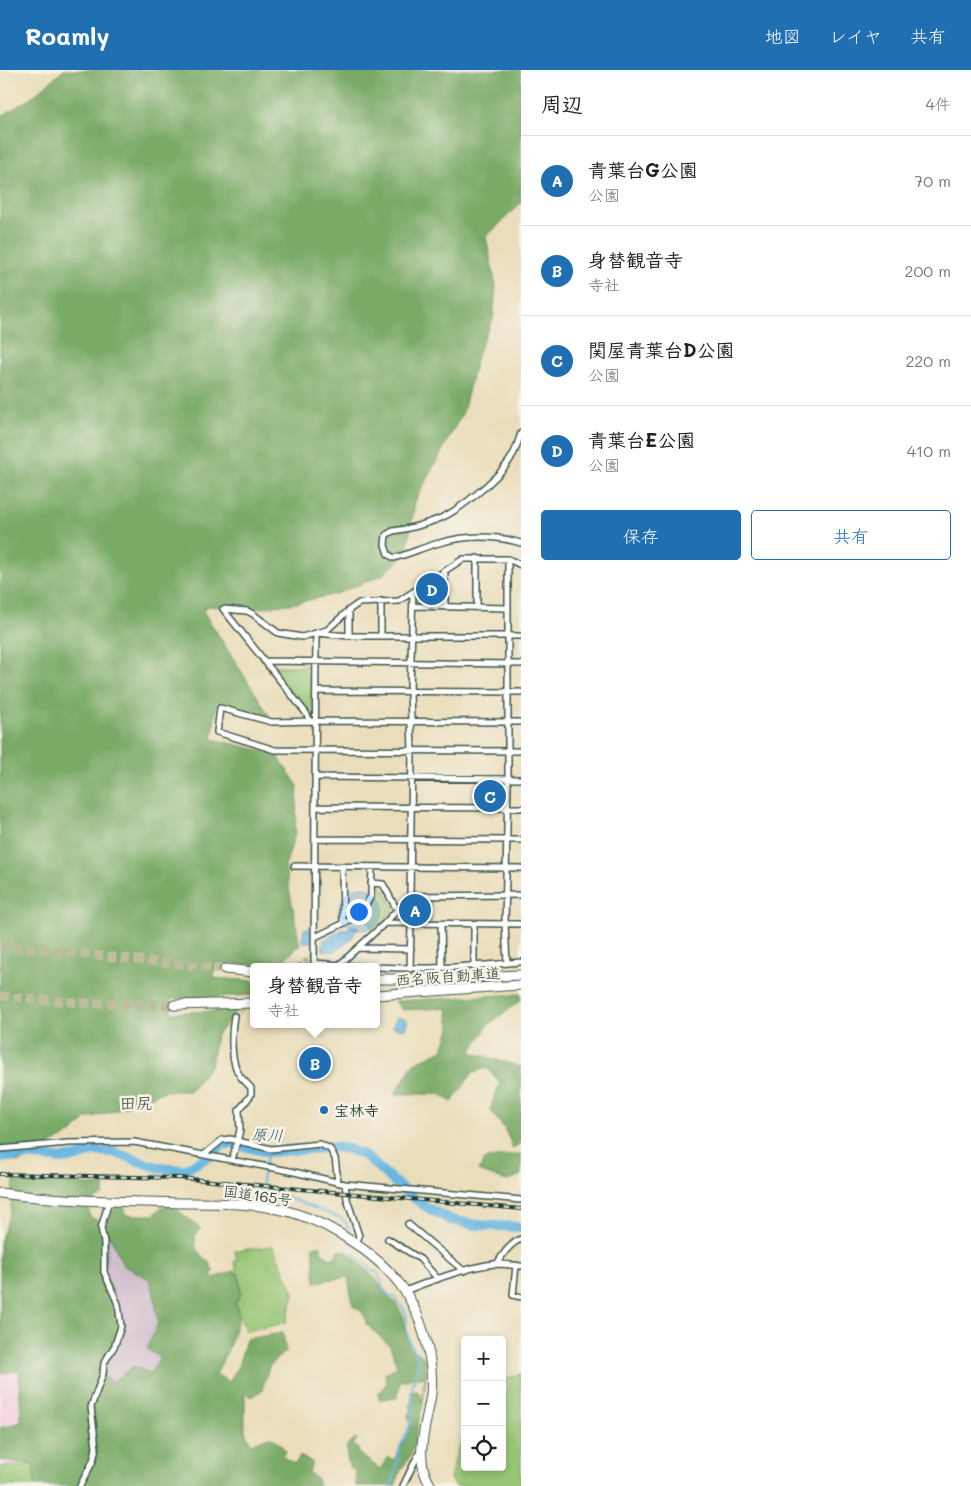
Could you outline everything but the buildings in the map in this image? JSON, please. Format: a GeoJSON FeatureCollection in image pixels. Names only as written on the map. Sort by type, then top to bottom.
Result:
{"type":"FeatureCollection","features":[{"type":"Feature","properties":{"kind":"highway"},"geometry":{"type":"LineString","coordinates":[[225,970],[250,972]]}},
{"type":"Feature","properties":{"kind":"highway","name":"西名阪自動車道"},"geometry":{"type":"LineString","coordinates":[[380,979],[521,975]]}},
{"type":"Feature","properties":{"kind":"highway","name":"西名阪自動車道"},"geometry":{"type":"LineString","coordinates":[[380,995],[521,984]]}},
{"type":"Feature","properties":{"kind":"highway"},"geometry":{"type":"LineString","coordinates":[[174,1005],[250,1002]]}},
{"type":"Feature","properties":{"kind":"highway","name":"国道165号"},"geometry":{"type":"LineString","coordinates":[[0,1194],[109,1201],[231,1204],[280,1209],[295,1213],[329,1228],[355,1245],[386,1270],[405,1292],[416,1313],[430,1358],[431,1394],[421,1448],[422,1458],[431,1486]]}},
{"type":"Feature","properties":{"kind":"street"},"geometry":{"type":"LineString","coordinates":[[521,433],[511,459],[500,473],[481,490],[454,511],[440,519],[393,531],[386,535],[385,545],[388,554],[394,558],[458,539],[479,537],[502,538],[521,543]]}},
{"type":"Feature","properties":{"kind":"street"},"geometry":{"type":"LineString","coordinates":[[477,558],[477,608]]}},
{"type":"Feature","properties":{"kind":"street"},"geometry":{"type":"LineString","coordinates":[[313,721],[223,609],[247,611],[278,633],[302,637],[327,630],[359,603],[399,601],[463,559],[508,559],[521,565]]}},
{"type":"Feature","properties":{"kind":"street"},"geometry":{"type":"LineString","coordinates":[[507,963],[505,924],[509,664],[508,559]]}},
{"type":"Feature","properties":{"kind":"street"},"geometry":{"type":"LineString","coordinates":[[445,571],[445,607]]}},
{"type":"Feature","properties":{"kind":"street"},"geometry":{"type":"LineString","coordinates":[[341,963],[398,910],[410,896],[412,751],[410,692],[413,592]]}},
{"type":"Feature","properties":{"kind":"street"},"geometry":{"type":"LineString","coordinates":[[381,601],[381,636]]}},
{"type":"Feature","properties":{"kind":"street"},"geometry":{"type":"LineString","coordinates":[[413,606],[508,608]]}},
{"type":"Feature","properties":{"kind":"street"},"geometry":{"type":"LineString","coordinates":[[349,610],[349,636]]}},
{"type":"Feature","properties":{"kind":"street"},"geometry":{"type":"LineString","coordinates":[[316,634],[349,636],[521,636]]}},
{"type":"Feature","properties":{"kind":"street"},"geometry":{"type":"LineString","coordinates":[[314,963],[315,750],[313,721],[316,691],[316,634]]}},
{"type":"Feature","properties":{"kind":"street"},"geometry":{"type":"LineString","coordinates":[[264,661],[521,664]]}},
{"type":"Feature","properties":{"kind":"street"},"geometry":{"type":"LineString","coordinates":[[316,691],[521,692]]}},
{"type":"Feature","properties":{"kind":"street"},"geometry":{"type":"LineString","coordinates":[[521,722],[272,722],[220,708],[217,732],[275,750],[521,751]]}},
{"type":"Feature","properties":{"kind":"street"},"geometry":{"type":"LineString","coordinates":[[315,777],[521,779]]}},
{"type":"Feature","properties":{"kind":"street"},"geometry":{"type":"LineString","coordinates":[[315,807],[521,808]]}},
{"type":"Feature","properties":{"kind":"street"},"geometry":{"type":"LineString","coordinates":[[315,839],[521,840]]}},
{"type":"Feature","properties":{"kind":"street"},"geometry":{"type":"LineString","coordinates":[[294,866],[521,868]]}},
{"type":"Feature","properties":{"kind":"street"},"geometry":{"type":"LineString","coordinates":[[342,867],[343,923]]}},
{"type":"Feature","properties":{"kind":"street"},"geometry":{"type":"LineString","coordinates":[[315,936],[359,916],[371,896],[372,868]]}},
{"type":"Feature","properties":{"kind":"street"},"geometry":{"type":"LineString","coordinates":[[372,884],[383,884],[398,910]]}},
{"type":"Feature","properties":{"kind":"street"},"geometry":{"type":"LineString","coordinates":[[410,896],[521,895]]}},
{"type":"Feature","properties":{"kind":"street"},"geometry":{"type":"LineString","coordinates":[[384,923],[442,925],[521,924]]}},
{"type":"Feature","properties":{"kind":"street"},"geometry":{"type":"LineString","coordinates":[[410,969],[411,924]]}},
{"type":"Feature","properties":{"kind":"street"},"geometry":{"type":"LineString","coordinates":[[474,924],[474,966]]}},
{"type":"Feature","properties":{"kind":"street"},"geometry":{"type":"LineString","coordinates":[[442,925],[442,968]]}},
{"type":"Feature","properties":{"kind":"street"},"geometry":{"type":"LineString","coordinates":[[357,948],[410,948]]}},
{"type":"Feature","properties":{"kind":"street"},"geometry":{"type":"LineString","coordinates":[[380,967],[442,968],[521,962]]}},
{"type":"Feature","properties":{"kind":"street"},"geometry":{"type":"LineString","coordinates":[[232,1160],[240,1130],[239,1110],[251,1095],[251,1088],[239,1075],[232,1046],[234,1016]]}},
{"type":"Feature","properties":{"kind":"street"},"geometry":{"type":"LineString","coordinates":[[205,1154],[222,1140],[230,1139],[271,1149],[320,1144],[330,1148],[336,1158],[338,1182]]}},
{"type":"Feature","properties":{"kind":"street"},"geometry":{"type":"LineString","coordinates":[[0,1150],[68,1143],[134,1142],[326,1178],[345,1184],[521,1200]]}},
{"type":"Feature","properties":{"kind":"street"},"geometry":{"type":"LineString","coordinates":[[345,1184],[347,1199],[359,1236],[355,1245]]}},
{"type":"Feature","properties":{"kind":"street"},"geometry":{"type":"LineString","coordinates":[[80,1486],[93,1461],[96,1448],[91,1407],[103,1374],[104,1363],[114,1345],[121,1326],[118,1304],[104,1272],[104,1242],[101,1228],[109,1201]]}},
{"type":"Feature","properties":{"kind":"street"},"geometry":{"type":"LineString","coordinates":[[408,1224],[464,1272]]}},
{"type":"Feature","properties":{"kind":"street"},"geometry":{"type":"LineString","coordinates":[[388,1239],[420,1260],[438,1279]]}},
{"type":"Feature","properties":{"kind":"street"},"geometry":{"type":"LineString","coordinates":[[497,1264],[502,1256],[521,1239]]}},
{"type":"Feature","properties":{"kind":"street"},"geometry":{"type":"LineString","coordinates":[[405,1292],[438,1279],[497,1264],[519,1266],[513,1295],[521,1297]]}},
{"type":"Feature","properties":{"kind":"street"},"geometry":{"type":"LineString","coordinates":[[408,1486],[404,1486],[421,1448]]}},
{"type":"Feature","properties":{"kind":"shaded area"},"geometry":{"type":"Polygon","coordinates":[[[109,1233],[123,1264],[149,1279],[154,1293],[158,1323],[147,1349],[160,1357],[150,1374],[134,1367],[112,1383],[103,1374],[104,1272],[109,1233]]]}},
{"type":"Feature","properties":{"kind":"shaded area"},"geometry":{"type":"Polygon","coordinates":[[[19,1371],[35,1486],[0,1486],[0,1373],[19,1371]]]}},
{"type":"Feature","properties":{"kind":"green space"},"geometry":{"type":"Polygon","coordinates":[[[64,70],[521,70],[521,203],[486,237],[496,287],[493,318],[478,352],[463,412],[415,501],[407,552],[383,575],[336,594],[296,603],[253,609],[207,606],[203,611],[271,718],[217,701],[212,739],[276,754],[298,786],[295,834],[285,867],[300,945],[280,963],[250,963],[250,965],[216,963],[214,978],[250,981],[250,995],[171,999],[171,1013],[237,1010],[216,1036],[211,1065],[190,1091],[165,1091],[114,1111],[86,1119],[73,1132],[20,1162],[0,1160],[0,117],[31,98],[64,70]]]}},
{"type":"Feature","properties":{"kind":"green space"},"geometry":{"type":"Polygon","coordinates":[[[442,576],[442,603],[439,606],[416,605],[414,602],[415,594],[442,576]]]}},
{"type":"Feature","properties":{"kind":"green space"},"geometry":{"type":"Polygon","coordinates":[[[274,666],[310,666],[313,670],[312,712],[308,713],[271,668],[274,666]]]}},
{"type":"Feature","properties":{"kind":"green space"},"geometry":{"type":"Polygon","coordinates":[[[499,780],[504,786],[500,805],[477,805],[478,781],[499,780]]]}},
{"type":"Feature","properties":{"kind":"green space"},"geometry":{"type":"Polygon","coordinates":[[[373,885],[382,886],[396,909],[373,931],[363,913],[374,896],[373,885]]]}},
{"type":"Feature","properties":{"kind":"green space"},"geometry":{"type":"Polygon","coordinates":[[[410,898],[431,898],[431,922],[388,921],[410,898]]]}},
{"type":"Feature","properties":{"kind":"green space"},"geometry":{"type":"Polygon","coordinates":[[[521,994],[521,1000],[487,1026],[471,1052],[521,1067],[521,1143],[513,1148],[504,1128],[490,1110],[500,1082],[487,1068],[473,1072],[452,1102],[440,1094],[395,1094],[414,1063],[443,1050],[450,1028],[447,1008],[402,1010],[395,1001],[521,994]]]}},
{"type":"Feature","properties":{"kind":"green space"},"geometry":{"type":"Polygon","coordinates":[[[521,1154],[521,1175],[507,1181],[478,1171],[486,1158],[521,1154]]]}},
{"type":"Feature","properties":{"kind":"green space"},"geometry":{"type":"Polygon","coordinates":[[[14,1180],[105,1186],[103,1195],[88,1203],[90,1217],[108,1224],[115,1206],[125,1207],[125,1215],[154,1215],[162,1206],[174,1207],[201,1229],[195,1235],[196,1249],[208,1261],[214,1272],[211,1274],[213,1278],[235,1271],[236,1274],[238,1273],[241,1292],[236,1302],[239,1316],[228,1350],[216,1374],[229,1382],[239,1364],[246,1339],[283,1333],[286,1352],[269,1367],[262,1390],[252,1397],[245,1393],[245,1430],[251,1444],[269,1437],[276,1440],[286,1451],[282,1455],[287,1460],[295,1464],[300,1456],[312,1462],[309,1473],[317,1479],[319,1486],[35,1486],[33,1464],[0,1460],[0,1428],[21,1422],[19,1371],[0,1373],[0,1242],[10,1213],[14,1180]],[[109,1234],[104,1272],[112,1290],[121,1326],[103,1374],[111,1383],[134,1366],[150,1374],[160,1357],[147,1349],[158,1323],[154,1293],[149,1279],[123,1265],[109,1234]]]}},
{"type":"Feature","properties":{"kind":"green space"},"geometry":{"type":"Polygon","coordinates":[[[273,1246],[294,1293],[286,1323],[246,1331],[239,1316],[236,1303],[241,1293],[240,1281],[234,1261],[237,1260],[235,1251],[273,1246]]]}},
{"type":"Feature","properties":{"kind":"green space"},"geometry":{"type":"Polygon","coordinates":[[[313,1246],[321,1246],[321,1252],[333,1259],[339,1251],[346,1250],[375,1278],[388,1297],[395,1302],[404,1317],[409,1346],[425,1358],[426,1375],[423,1403],[411,1455],[401,1470],[395,1486],[356,1486],[355,1470],[350,1469],[347,1457],[347,1445],[356,1438],[353,1445],[359,1450],[358,1453],[380,1469],[388,1457],[394,1460],[410,1430],[408,1416],[412,1409],[410,1407],[412,1400],[411,1392],[417,1391],[422,1402],[425,1376],[400,1381],[397,1398],[379,1399],[378,1392],[383,1392],[382,1390],[387,1382],[385,1374],[397,1366],[390,1346],[366,1324],[362,1313],[353,1306],[348,1277],[315,1282],[313,1246]]]}},
{"type":"Feature","properties":{"kind":"green space"},"geometry":{"type":"Polygon","coordinates":[[[521,1374],[521,1486],[455,1486],[450,1479],[461,1442],[461,1471],[506,1471],[506,1379],[521,1374]]]}},
{"type":"Feature","properties":{"kind":"green space"},"geometry":{"type":"Polygon","coordinates":[[[33,1464],[35,1486],[0,1486],[0,1467],[33,1464]]]}},
{"type":"Feature","properties":{"kind":"water"},"geometry":{"type":"Polygon","coordinates":[[[356,925],[358,928],[350,940],[334,952],[322,950],[324,940],[356,925]]]}},
{"type":"Feature","properties":{"kind":"water"},"geometry":{"type":"Polygon","coordinates":[[[310,928],[311,942],[302,942],[304,929],[310,928]]]}},
{"type":"Feature","properties":{"kind":"water"},"geometry":{"type":"Polygon","coordinates":[[[397,1017],[407,1020],[407,1026],[404,1029],[392,1027],[397,1017]]]}},
{"type":"Feature","properties":{"kind":"waterway","name":"原川"},"geometry":{"type":"LineString","coordinates":[[0,1158],[27,1155],[62,1159],[78,1157],[93,1151],[113,1152],[159,1168],[184,1170],[204,1159],[224,1144],[233,1144],[268,1152],[335,1147],[348,1149],[364,1155],[408,1194],[428,1208],[451,1220],[476,1225],[521,1227]]}},
{"type":"Feature","properties":{"kind":"waterway"},"geometry":{"type":"LineString","coordinates":[[268,1152],[262,1179],[263,1188],[340,1218],[346,1223],[349,1230]]}},
{"type":"Feature","properties":{"kind":"waterway"},"geometry":{"type":"LineString","coordinates":[[353,1254],[378,1274],[388,1295],[395,1298],[403,1308],[407,1317],[406,1328],[410,1343],[418,1357],[418,1366],[412,1387],[414,1405],[411,1423],[400,1447],[392,1486]]}},
{"type":"Feature","properties":{"kind":"tunnel"},"geometry":{"type":"LineString","coordinates":[[0,945],[225,969]]}},
{"type":"Feature","properties":{"kind":"tunnel"},"geometry":{"type":"LineString","coordinates":[[303,963],[314,954]]}},
{"type":"Feature","properties":{"kind":"tunnel"},"geometry":{"type":"LineString","coordinates":[[0,996],[81,1003],[174,1005]]}},
{"type":"Feature","properties":{"kind":"tunnel"},"geometry":{"type":"LineString","coordinates":[[234,1016],[250,1004]]}},
{"type":"Feature","properties":{"kind":"railway"},"geometry":{"type":"LineString","coordinates":[[0,1174],[179,1178],[521,1209]]}},
{"type":"Feature","properties":{"kind":"place","name":"青葉台E公園"},"geometry":{"type":"Point","coordinates":[432,589]}},
{"type":"Feature","properties":{"kind":"place","name":"関屋青葉台D公園"},"geometry":{"type":"Point","coordinates":[490,796]}},
{"type":"Feature","properties":{"kind":"place","name":"青葉台G公園"},"geometry":{"type":"Point","coordinates":[415,910]}},
{"type":"Feature","properties":{"kind":"place","name":"身替観音寺"},"geometry":{"type":"Point","coordinates":[315,1063]}},
{"type":"Feature","properties":{"kind":"place","name":"宝林寺"},"geometry":{"type":"Point","coordinates":[324,1110]}},
{"type":"Feature","properties":{"kind":"district","name":"田尻"},"geometry":{"type":"Point","coordinates":[136,1102]}}]}
